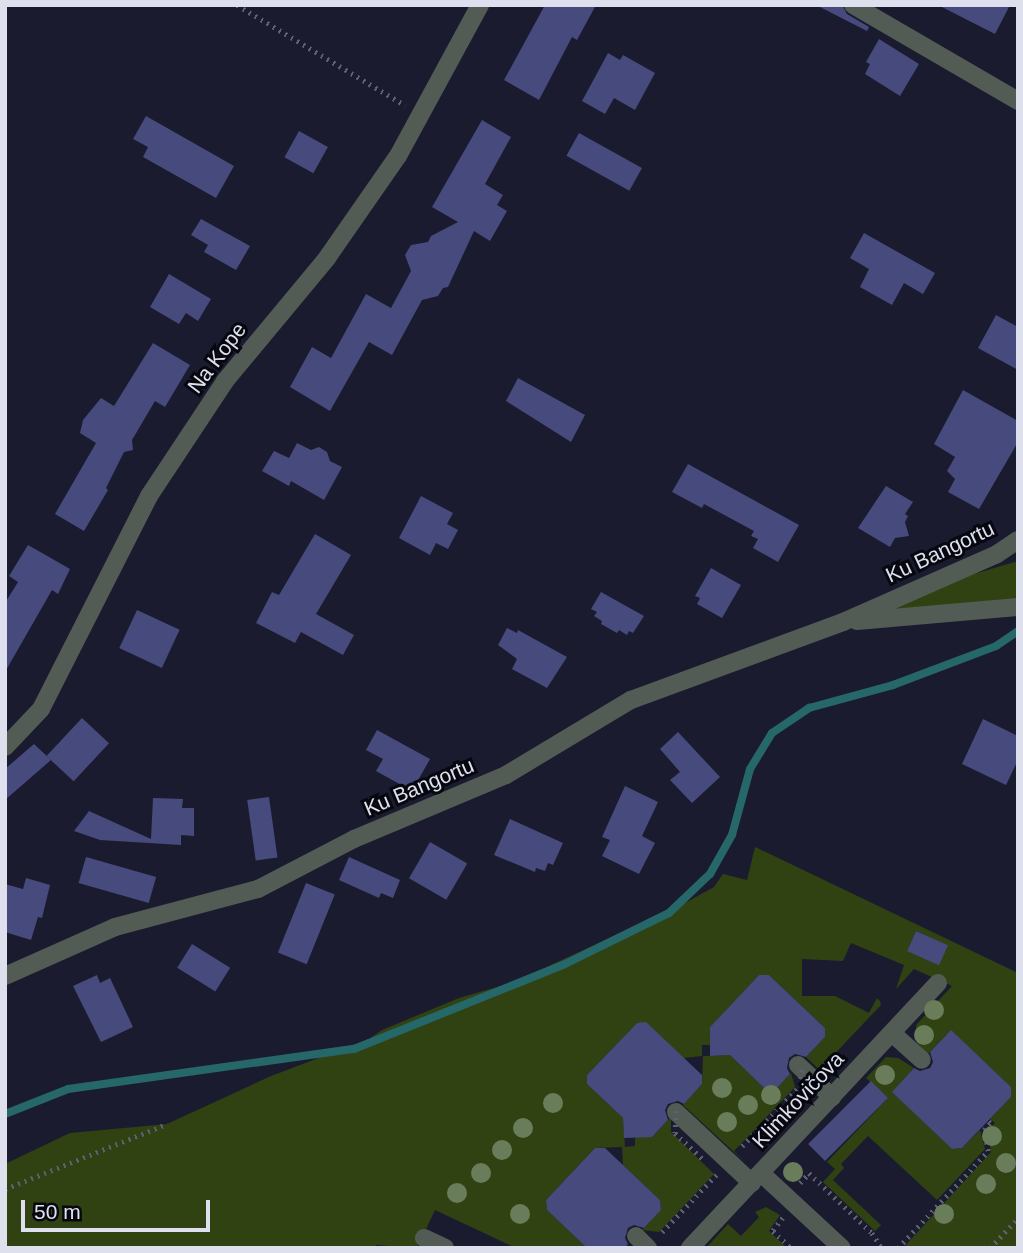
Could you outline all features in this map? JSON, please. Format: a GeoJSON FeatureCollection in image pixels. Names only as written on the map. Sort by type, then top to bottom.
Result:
{"type":"FeatureCollection","features":[{"type":"Feature","properties":{"kind":"street","name":"Na Kope"},"geometry":{"type":"LineString","coordinates":[[5,747],[41,709],[106,575],[157,485],[225,381],[327,258],[398,156],[480,5]]}},
{"type":"Feature","properties":{"kind":"street"},"geometry":{"type":"LineString","coordinates":[[853,5],[1018,101]]}},
{"type":"Feature","properties":{"kind":"street","name":"Ku Bangortu"},"geometry":{"type":"LineString","coordinates":[[5,976],[115,927],[258,889],[354,839],[506,775],[631,700],[843,622],[997,554],[1018,540]]}},
{"type":"Feature","properties":{"kind":"street","name":"Ku Bangortu"},"geometry":{"type":"LineString","coordinates":[[843,622],[1018,607]]}},
{"type":"Feature","properties":{"kind":"street","name":"Klimkovičova"},"geometry":{"type":"LineString","coordinates":[[690,1248],[938,983]]}},
{"type":"Feature","properties":{"kind":"street"},"geometry":{"type":"LineString","coordinates":[[892,1033],[922,1060]]}},
{"type":"Feature","properties":{"kind":"street"},"geometry":{"type":"LineString","coordinates":[[800,1066],[827,1102]]}},
{"type":"Feature","properties":{"kind":"street"},"geometry":{"type":"LineString","coordinates":[[677,1111],[757,1178],[787,1197],[842,1248]]}},
{"type":"Feature","properties":{"kind":"street"},"geometry":{"type":"LineString","coordinates":[[424,1238],[445,1248]]}},
{"type":"Feature","properties":{"kind":"path"},"geometry":{"type":"LineString","coordinates":[[237,5],[421,114]]}},
{"type":"Feature","properties":{"kind":"path"},"geometry":{"type":"LineString","coordinates":[[757,1178],[738,1151],[800,1086],[800,1066]]}},
{"type":"Feature","properties":{"kind":"path"},"geometry":{"type":"LineString","coordinates":[[800,1086],[827,1102]]}},
{"type":"Feature","properties":{"kind":"path"},"geometry":{"type":"LineString","coordinates":[[648,1240],[719,1171],[675,1133],[677,1111]]}},
{"type":"Feature","properties":{"kind":"path"},"geometry":{"type":"LineString","coordinates":[[898,1248],[988,1151],[984,1130],[990,1123],[988,1121]]}},
{"type":"Feature","properties":{"kind":"path"},"geometry":{"type":"LineString","coordinates":[[5,1189],[167,1124]]}},
{"type":"Feature","properties":{"kind":"path"},"geometry":{"type":"LineString","coordinates":[[792,1248],[773,1231],[783,1216],[776,1209],[809,1173],[872,1233],[882,1248]]}},
{"type":"Feature","properties":{"kind":"path"},"geometry":{"type":"LineString","coordinates":[[990,1248],[1018,1219]]}},
{"type":"Feature","properties":{"kind":"green space"},"geometry":{"type":"Polygon","coordinates":[[[1018,561],[1018,600],[862,616],[967,576],[1018,561]]]}},
{"type":"Feature","properties":{"kind":"green space"},"geometry":{"type":"Polygon","coordinates":[[[755,847],[1018,973],[1018,1248],[903,1248],[991,1152],[987,1131],[995,1123],[990,1119],[1011,1097],[1011,1087],[955,1035],[946,1035],[928,1054],[917,1043],[916,1025],[952,986],[914,969],[896,989],[904,965],[851,943],[843,961],[802,959],[802,996],[835,996],[869,1013],[877,998],[880,1001],[881,1005],[824,1065],[836,1077],[824,1074],[806,1057],[825,1037],[824,1027],[769,975],[759,975],[710,1027],[710,1045],[702,1045],[702,1056],[683,1058],[646,1023],[637,1023],[587,1075],[587,1084],[623,1118],[625,1147],[635,1146],[635,1129],[652,1137],[671,1117],[671,1132],[714,1174],[659,1232],[642,1230],[661,1210],[660,1200],[623,1165],[622,1147],[595,1148],[546,1200],[547,1210],[587,1248],[516,1248],[435,1210],[417,1248],[376,1245],[375,1248],[5,1248],[5,1164],[70,1133],[167,1124],[271,1076],[369,1039],[382,1030],[459,998],[514,982],[685,903],[714,887],[723,874],[747,880],[755,847]],[[916,931],[907,951],[948,946],[916,931]]]}},
{"type":"Feature","properties":{"kind":"green space"},"geometry":{"type":"Polygon","coordinates":[[[730,1055],[766,1090],[776,1089],[791,1073],[795,1087],[734,1151],[747,1164],[683,1105],[702,1084],[703,1056],[730,1055]]]}},
{"type":"Feature","properties":{"kind":"green space"},"geometry":{"type":"Polygon","coordinates":[[[886,1057],[898,1058],[914,1068],[897,1087],[897,1096],[952,1149],[962,1148],[980,1130],[985,1149],[937,1200],[868,1136],[841,1164],[844,1168],[833,1180],[881,1225],[875,1231],[823,1182],[835,1169],[827,1162],[888,1098],[866,1078],[886,1057]]]}},
{"type":"Feature","properties":{"kind":"green space"},"geometry":{"type":"Polygon","coordinates":[[[766,1207],[780,1215],[769,1231],[787,1248],[706,1248],[728,1224],[741,1236],[759,1217],[755,1212],[766,1207]]]}},
{"type":"Feature","properties":{"kind":"building"},"geometry":{"type":"Polygon","coordinates":[[[545,5],[596,5],[577,40],[572,37],[539,100],[504,80],[545,5]]]}},
{"type":"Feature","properties":{"kind":"building"},"geometry":{"type":"Polygon","coordinates":[[[816,5],[842,5],[847,14],[869,27],[867,31],[816,5]]]}},
{"type":"Feature","properties":{"kind":"building"},"geometry":{"type":"Polygon","coordinates":[[[938,5],[1010,5],[995,34],[938,5]]]}},
{"type":"Feature","properties":{"kind":"building"},"geometry":{"type":"Polygon","coordinates":[[[879,39],[919,64],[900,96],[865,74],[870,64],[866,62],[879,39]]]}},
{"type":"Feature","properties":{"kind":"building"},"geometry":{"type":"Polygon","coordinates":[[[608,53],[620,60],[623,55],[655,73],[635,110],[614,98],[605,114],[582,101],[608,53]]]}},
{"type":"Feature","properties":{"kind":"building"},"geometry":{"type":"Polygon","coordinates":[[[146,116],[234,166],[216,198],[143,157],[148,147],[133,139],[146,116]]]}},
{"type":"Feature","properties":{"kind":"building"},"geometry":{"type":"Polygon","coordinates":[[[482,120],[511,137],[485,184],[503,195],[497,205],[507,211],[490,241],[474,231],[448,287],[443,288],[438,296],[422,300],[392,355],[369,342],[330,411],[290,387],[312,347],[331,358],[366,294],[391,308],[411,271],[405,255],[411,245],[428,242],[431,236],[458,222],[432,207],[482,120]]]}},
{"type":"Feature","properties":{"kind":"building"},"geometry":{"type":"Polygon","coordinates":[[[299,131],[328,147],[313,173],[284,157],[299,131]]]}},
{"type":"Feature","properties":{"kind":"building"},"geometry":{"type":"Polygon","coordinates":[[[579,133],[642,168],[629,191],[566,156],[579,133]]]}},
{"type":"Feature","properties":{"kind":"building"},"geometry":{"type":"Polygon","coordinates":[[[201,219],[250,246],[236,270],[204,252],[208,245],[191,235],[201,219]]]}},
{"type":"Feature","properties":{"kind":"building"},"geometry":{"type":"Polygon","coordinates":[[[864,233],[935,273],[923,294],[904,283],[892,305],[860,287],[869,269],[850,258],[864,233]]]}},
{"type":"Feature","properties":{"kind":"building"},"geometry":{"type":"Polygon","coordinates":[[[169,274],[211,299],[198,321],[186,313],[179,324],[150,307],[169,274]]]}},
{"type":"Feature","properties":{"kind":"building"},"geometry":{"type":"Polygon","coordinates":[[[996,315],[1018,327],[1018,370],[978,348],[996,315]]]}},
{"type":"Feature","properties":{"kind":"building"},"geometry":{"type":"Polygon","coordinates":[[[153,343],[190,365],[165,407],[155,401],[132,440],[133,450],[124,452],[106,488],[108,490],[84,531],[55,514],[96,443],[80,433],[83,420],[101,398],[114,406],[153,343]]]}},
{"type":"Feature","properties":{"kind":"building"},"geometry":{"type":"Polygon","coordinates":[[[518,378],[585,415],[571,442],[506,401],[518,378]]]}},
{"type":"Feature","properties":{"kind":"building"},"geometry":{"type":"Polygon","coordinates":[[[963,390],[1018,421],[1018,442],[979,509],[948,492],[955,479],[947,471],[955,457],[934,444],[963,390]]]}},
{"type":"Feature","properties":{"kind":"building"},"geometry":{"type":"Polygon","coordinates":[[[297,443],[311,450],[319,447],[327,452],[330,461],[342,467],[324,500],[291,481],[289,486],[262,471],[274,451],[289,458],[297,443]]]}},
{"type":"Feature","properties":{"kind":"building"},"geometry":{"type":"Polygon","coordinates":[[[688,464],[799,525],[778,562],[753,548],[758,539],[751,536],[754,531],[704,504],[702,508],[672,492],[688,464]]]}},
{"type":"Feature","properties":{"kind":"building"},"geometry":{"type":"Polygon","coordinates":[[[886,486],[913,502],[905,514],[908,516],[905,522],[909,536],[895,538],[890,547],[858,528],[886,486]]]}},
{"type":"Feature","properties":{"kind":"building"},"geometry":{"type":"Polygon","coordinates":[[[421,496],[453,513],[447,524],[458,530],[448,549],[436,543],[430,555],[399,538],[421,496]]]}},
{"type":"Feature","properties":{"kind":"building"},"geometry":{"type":"Polygon","coordinates":[[[315,534],[351,555],[316,614],[354,635],[343,655],[301,632],[295,643],[256,623],[272,592],[279,595],[315,534]]]}},
{"type":"Feature","properties":{"kind":"building"},"geometry":{"type":"Polygon","coordinates":[[[28,545],[70,569],[58,594],[52,590],[5,672],[5,603],[18,582],[9,576],[28,545]]]}},
{"type":"Feature","properties":{"kind":"building"},"geometry":{"type":"Polygon","coordinates":[[[711,568],[741,585],[722,618],[697,604],[700,598],[695,596],[711,568]]]}},
{"type":"Feature","properties":{"kind":"building"},"geometry":{"type":"Polygon","coordinates":[[[601,592],[644,616],[633,633],[629,631],[627,635],[619,630],[617,633],[601,624],[602,621],[594,616],[597,612],[591,609],[601,592]]]}},
{"type":"Feature","properties":{"kind":"building"},"geometry":{"type":"Polygon","coordinates":[[[137,610],[180,630],[162,668],[119,648],[137,610]]]}},
{"type":"Feature","properties":{"kind":"building"},"geometry":{"type":"Polygon","coordinates":[[[507,628],[517,633],[518,630],[567,657],[547,688],[512,669],[517,659],[498,645],[507,628]]]}},
{"type":"Feature","properties":{"kind":"building"},"geometry":{"type":"Polygon","coordinates":[[[82,718],[109,743],[74,781],[47,756],[82,718]]]}},
{"type":"Feature","properties":{"kind":"building"},"geometry":{"type":"Polygon","coordinates":[[[983,719],[1018,736],[1018,760],[1006,785],[962,764],[983,719]]]}},
{"type":"Feature","properties":{"kind":"building"},"geometry":{"type":"Polygon","coordinates":[[[377,730],[430,759],[412,791],[376,771],[383,759],[366,750],[377,730]]]}},
{"type":"Feature","properties":{"kind":"building"},"geometry":{"type":"Polygon","coordinates":[[[678,732],[720,777],[692,803],[670,780],[680,772],[660,749],[678,732]]]}},
{"type":"Feature","properties":{"kind":"building"},"geometry":{"type":"Polygon","coordinates":[[[34,744],[51,760],[5,800],[5,769],[34,744]]]}},
{"type":"Feature","properties":{"kind":"building"},"geometry":{"type":"Polygon","coordinates":[[[625,786],[658,802],[642,836],[655,843],[639,874],[602,856],[610,840],[602,837],[625,786]]]}},
{"type":"Feature","properties":{"kind":"building"},"geometry":{"type":"Polygon","coordinates":[[[269,797],[277,857],[256,860],[247,800],[269,797]]]}},
{"type":"Feature","properties":{"kind":"building"},"geometry":{"type":"Polygon","coordinates":[[[153,798],[183,799],[182,808],[194,808],[194,836],[181,835],[181,845],[100,840],[74,831],[89,811],[151,839],[153,798]]]}},
{"type":"Feature","properties":{"kind":"building"},"geometry":{"type":"Polygon","coordinates":[[[510,819],[563,843],[553,865],[548,863],[545,871],[536,868],[535,872],[494,855],[510,819]]]}},
{"type":"Feature","properties":{"kind":"building"},"geometry":{"type":"Polygon","coordinates":[[[430,842],[467,864],[446,900],[409,878],[430,842]]]}},
{"type":"Feature","properties":{"kind":"building"},"geometry":{"type":"Polygon","coordinates":[[[86,857],[156,877],[149,903],[79,883],[86,857]]]}},
{"type":"Feature","properties":{"kind":"building"},"geometry":{"type":"Polygon","coordinates":[[[349,857],[400,880],[393,898],[381,893],[379,898],[339,880],[349,857]]]}},
{"type":"Feature","properties":{"kind":"building"},"geometry":{"type":"Polygon","coordinates":[[[26,878],[50,885],[42,918],[38,917],[31,940],[5,932],[5,884],[23,889],[26,878]]]}},
{"type":"Feature","properties":{"kind":"building"},"geometry":{"type":"Polygon","coordinates":[[[306,883],[335,895],[307,964],[278,953],[306,883]]]}},
{"type":"Feature","properties":{"kind":"building"},"geometry":{"type":"Polygon","coordinates":[[[916,931],[948,945],[939,965],[907,951],[916,931]]]}},
{"type":"Feature","properties":{"kind":"building"},"geometry":{"type":"Polygon","coordinates":[[[192,944],[230,968],[215,992],[177,968],[192,944]]]}},
{"type":"Feature","properties":{"kind":"building"},"geometry":{"type":"Polygon","coordinates":[[[97,975],[100,983],[110,978],[133,1027],[101,1042],[73,986],[97,975]]]}},
{"type":"Feature","properties":{"kind":"building"},"geometry":{"type":"Polygon","coordinates":[[[759,975],[769,975],[825,1028],[825,1037],[806,1057],[795,1054],[789,1058],[787,1068],[790,1074],[776,1089],[766,1090],[730,1055],[710,1056],[710,1027],[759,975]]]}},
{"type":"Feature","properties":{"kind":"building"},"geometry":{"type":"Polygon","coordinates":[[[646,1022],[702,1075],[702,1084],[684,1104],[678,1101],[668,1104],[665,1110],[668,1120],[652,1137],[624,1138],[623,1118],[587,1084],[587,1075],[637,1023],[646,1022]]]}},
{"type":"Feature","properties":{"kind":"building"},"geometry":{"type":"Polygon","coordinates":[[[951,1030],[1011,1087],[1011,1097],[962,1148],[952,1149],[892,1092],[914,1068],[920,1071],[930,1068],[933,1062],[930,1052],[951,1030]]]}},
{"type":"Feature","properties":{"kind":"building"},"geometry":{"type":"Polygon","coordinates":[[[871,1081],[888,1098],[825,1161],[808,1144],[871,1081]]]}},
{"type":"Feature","properties":{"kind":"building"},"geometry":{"type":"Polygon","coordinates":[[[595,1148],[605,1148],[660,1200],[661,1210],[644,1228],[634,1225],[628,1228],[625,1238],[628,1244],[625,1248],[587,1248],[547,1210],[546,1200],[595,1148]]]}},
{"type":"Feature","properties":{"kind":"waterway"},"geometry":{"type":"LineString","coordinates":[[5,1114],[68,1089],[354,1049],[565,964],[669,913],[710,874],[732,835],[750,769],[772,733],[809,708],[893,685],[996,646],[1018,631]]}}]}
